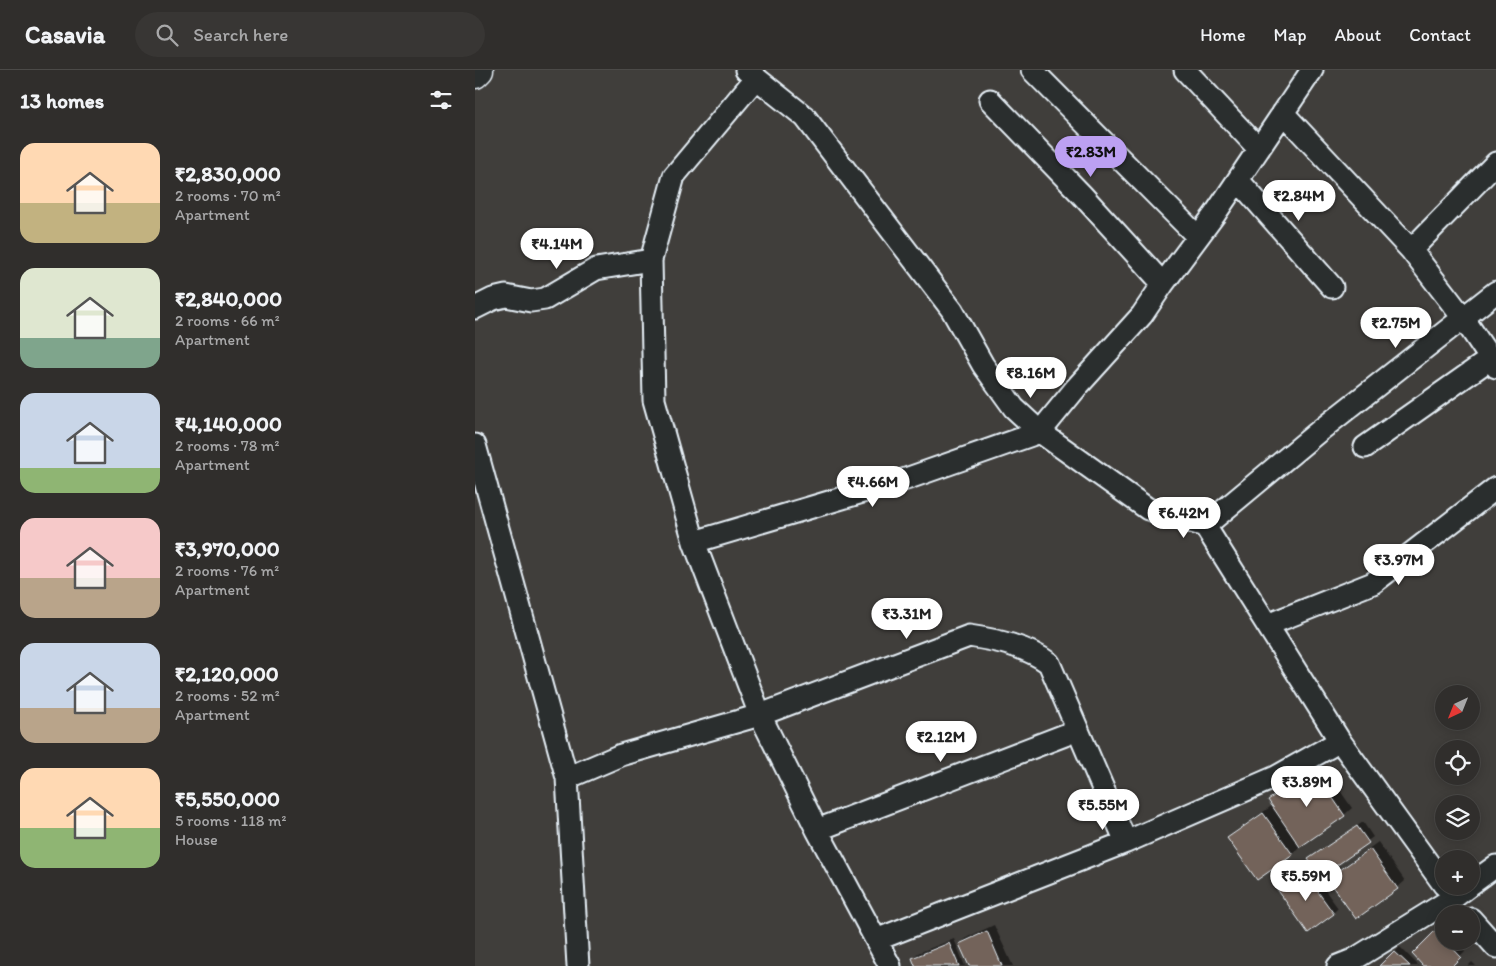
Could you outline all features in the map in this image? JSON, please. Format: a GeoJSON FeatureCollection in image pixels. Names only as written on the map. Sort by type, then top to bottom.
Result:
{"type":"FeatureCollection","features":[{"type":"Feature","properties":{"kind":"street"},"geometry":{"type":"LineString","coordinates":[[475,74],[479,70]]}},
{"type":"Feature","properties":{"kind":"street"},"geometry":{"type":"LineString","coordinates":[[1032,70],[1198,236]]}},
{"type":"Feature","properties":{"kind":"street"},"geometry":{"type":"LineString","coordinates":[[1185,70],[1259,149]]}},
{"type":"Feature","properties":{"kind":"street"},"geometry":{"type":"LineString","coordinates":[[694,542],[903,480],[1039,432],[1142,315],[1238,180],[1312,70]]}},
{"type":"Feature","properties":{"kind":"street"},"geometry":{"type":"LineString","coordinates":[[890,966],[817,830],[759,715],[694,542],[655,400],[651,260],[674,176],[751,74],[805,117],[952,310],[983,365],[1014,408],[1039,432],[1148,509],[1205,526],[1339,741],[1435,863]]}},
{"type":"Feature","properties":{"kind":"street"},"geometry":{"type":"LineString","coordinates":[[990,100],[1163,284]]}},
{"type":"Feature","properties":{"kind":"street"},"geometry":{"type":"LineString","coordinates":[[1283,113],[1411,250],[1464,319],[1493,363],[1365,447]]}},
{"type":"Feature","properties":{"kind":"street"},"geometry":{"type":"LineString","coordinates":[[1411,250],[1496,163]]}},
{"type":"Feature","properties":{"kind":"street"},"geometry":{"type":"LineString","coordinates":[[1238,180],[1332,287]]}},
{"type":"Feature","properties":{"kind":"street"},"geometry":{"type":"LineString","coordinates":[[475,308],[493,299],[506,296],[531,301],[545,299],[596,269],[651,260]]}},
{"type":"Feature","properties":{"kind":"street"},"geometry":{"type":"LineString","coordinates":[[1205,526],[1318,432],[1496,292]]}},
{"type":"Feature","properties":{"kind":"street"},"geometry":{"type":"LineString","coordinates":[[475,445],[567,778],[578,966]]}},
{"type":"Feature","properties":{"kind":"street"},"geometry":{"type":"LineString","coordinates":[[1267,625],[1373,583],[1496,488]]}},
{"type":"Feature","properties":{"kind":"street"},"geometry":{"type":"LineString","coordinates":[[567,778],[621,755],[759,715],[969,636],[993,639],[1036,654],[1049,663],[1126,842]]}},
{"type":"Feature","properties":{"kind":"street"},"geometry":{"type":"LineString","coordinates":[[817,830],[1078,730]]}},
{"type":"Feature","properties":{"kind":"street"},"geometry":{"type":"LineString","coordinates":[[876,940],[1126,842],[1276,777],[1339,741]]}},
{"type":"Feature","properties":{"kind":"street"},"geometry":{"type":"LineString","coordinates":[[1480,877],[1496,866]]}},
{"type":"Feature","properties":{"kind":"street"},"geometry":{"type":"LineString","coordinates":[[1338,966],[1353,960],[1453,895]]}},
{"type":"Feature","properties":{"kind":"street"},"geometry":{"type":"LineString","coordinates":[[1480,929],[1496,948]]}},
{"type":"Feature","properties":{"kind":"building"},"geometry":{"type":"Polygon","coordinates":[[[1313,769],[1345,816],[1300,847],[1268,800],[1313,769]]]}},
{"type":"Feature","properties":{"kind":"building"},"geometry":{"type":"Polygon","coordinates":[[[1263,813],[1293,855],[1257,880],[1227,838],[1263,813]]]}},
{"type":"Feature","properties":{"kind":"building"},"geometry":{"type":"Polygon","coordinates":[[[1357,826],[1369,843],[1320,877],[1308,859],[1357,826]]]}},
{"type":"Feature","properties":{"kind":"building"},"geometry":{"type":"Polygon","coordinates":[[[1370,849],[1398,889],[1356,919],[1327,879],[1370,849]]]}},
{"type":"Feature","properties":{"kind":"building"},"geometry":{"type":"Polygon","coordinates":[[[1303,871],[1334,914],[1308,933],[1277,889],[1303,871]]]}},
{"type":"Feature","properties":{"kind":"building"},"geometry":{"type":"Polygon","coordinates":[[[987,931],[1002,966],[969,966],[959,944],[987,931]]]}},
{"type":"Feature","properties":{"kind":"building"},"geometry":{"type":"Polygon","coordinates":[[[1435,931],[1435,950],[1454,950],[1461,957],[1452,966],[1423,966],[1412,954],[1435,931]]]}},
{"type":"Feature","properties":{"kind":"building"},"geometry":{"type":"Polygon","coordinates":[[[949,943],[959,966],[915,966],[912,958],[949,943]]]}},
{"type":"Feature","properties":{"kind":"building"},"geometry":{"type":"Polygon","coordinates":[[[1394,951],[1410,966],[1379,966],[1394,951]]]}}]}
